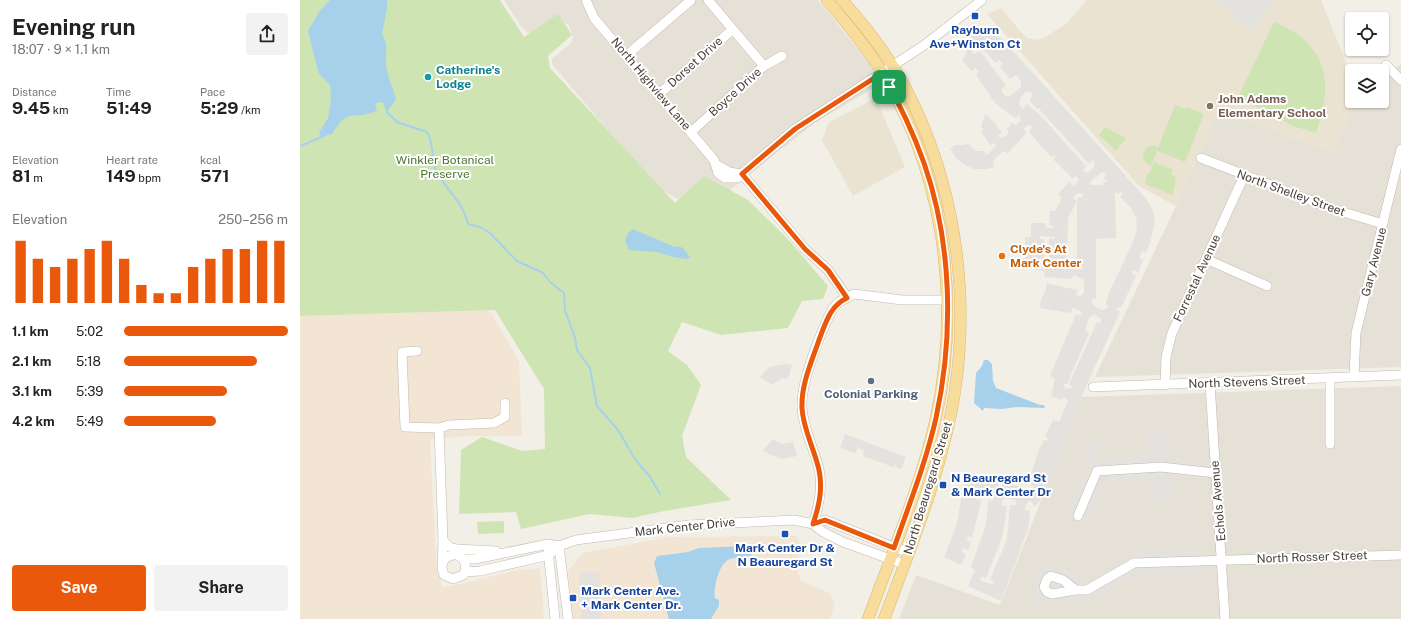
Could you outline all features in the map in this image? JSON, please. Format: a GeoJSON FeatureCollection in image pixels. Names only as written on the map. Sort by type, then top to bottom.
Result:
{"type":"FeatureCollection","features":[{"type":"Feature","properties":{"kind":"main road","name":"North Beauregard Street"},"geometry":{"type":"LineString","coordinates":[[827,0],[874,59],[904,116],[924,163],[942,239],[947,300],[944,364],[936,417],[920,471],[868,619]]}},
{"type":"Feature","properties":{"kind":"main road","name":"North Beauregard Street"},"geometry":{"type":"LineString","coordinates":[[842,0],[863,24],[893,66],[916,109],[936,160],[954,227],[959,278],[960,328],[954,391],[942,448],[909,553],[884,619]]}},
{"type":"Feature","properties":{"kind":"street"},"geometry":{"type":"LineString","coordinates":[[627,55],[691,0]]}},
{"type":"Feature","properties":{"kind":"street"},"geometry":{"type":"LineString","coordinates":[[708,0],[764,66]]}},
{"type":"Feature","properties":{"kind":"street","name":"North Highview Lane"},"geometry":{"type":"LineString","coordinates":[[585,1],[594,18],[627,55],[717,165],[729,172],[742,174]]}},
{"type":"Feature","properties":{"kind":"street"},"geometry":{"type":"LineString","coordinates":[[847,298],[828,270],[805,249],[742,174],[795,129],[923,46],[977,2]]}},
{"type":"Feature","properties":{"kind":"street","name":"Dorset Drive"},"geometry":{"type":"LineString","coordinates":[[659,94],[732,30]]}},
{"type":"Feature","properties":{"kind":"street","name":"Boyce Drive"},"geometry":{"type":"LineString","coordinates":[[691,132],[764,66],[782,56]]}},
{"type":"Feature","properties":{"kind":"street"},"geometry":{"type":"LineString","coordinates":[[1389,68],[1401,80]]}},
{"type":"Feature","properties":{"kind":"street","name":"Gary Avenue"},"geometry":{"type":"LineString","coordinates":[[1354,377],[1356,333],[1401,149]]}},
{"type":"Feature","properties":{"kind":"street","name":"North Shelley Street"},"geometry":{"type":"LineString","coordinates":[[1201,158],[1244,176],[1330,208],[1383,224]]}},
{"type":"Feature","properties":{"kind":"street","name":"Forrestal Avenue"},"geometry":{"type":"LineString","coordinates":[[1165,385],[1164,371],[1168,345],[1244,176]]}},
{"type":"Feature","properties":{"kind":"street"},"geometry":{"type":"LineString","coordinates":[[1206,259],[1267,286]]}},
{"type":"Feature","properties":{"kind":"street"},"geometry":{"type":"LineString","coordinates":[[813,524],[820,501],[821,487],[819,469],[804,418],[802,398],[825,323],[833,308],[854,294],[902,300],[947,300]]}},
{"type":"Feature","properties":{"kind":"street"},"geometry":{"type":"LineString","coordinates":[[417,351],[402,352],[405,427],[439,428],[449,425],[494,423],[505,417],[505,403]]}},
{"type":"Feature","properties":{"kind":"street","name":"North Stevens Street"},"geometry":{"type":"LineString","coordinates":[[1093,388],[1401,375]]}},
{"type":"Feature","properties":{"kind":"street"},"geometry":{"type":"LineString","coordinates":[[1330,379],[1330,444]]}},
{"type":"Feature","properties":{"kind":"street","name":"Echols Avenue"},"geometry":{"type":"LineString","coordinates":[[1210,384],[1215,473],[1223,561],[1225,619]]}},
{"type":"Feature","properties":{"kind":"street"},"geometry":{"type":"LineString","coordinates":[[439,428],[444,540],[442,547],[442,564],[444,575],[450,579],[457,579],[465,572],[466,566],[464,559],[458,555],[451,555],[445,558],[442,564]]}},
{"type":"Feature","properties":{"kind":"street"},"geometry":{"type":"LineString","coordinates":[[1078,516],[1097,471],[1161,467],[1215,473]]}},
{"type":"Feature","properties":{"kind":"street","name":"Mark Center Drive"},"geometry":{"type":"LineString","coordinates":[[465,572],[480,571],[549,555],[559,546],[576,540],[689,525],[794,520],[813,524],[829,535],[904,564]]}},
{"type":"Feature","properties":{"kind":"street","name":"Mark Center Drive"},"geometry":{"type":"LineString","coordinates":[[813,524],[825,520],[909,553]]}},
{"type":"Feature","properties":{"kind":"street","name":"Mark Center Drive"},"geometry":{"type":"LineString","coordinates":[[444,540],[449,547],[457,549],[506,552]]}},
{"type":"Feature","properties":{"kind":"street"},"geometry":{"type":"LineString","coordinates":[[548,544],[555,619]]}},
{"type":"Feature","properties":{"kind":"street","name":"Mark Center Drive"},"geometry":{"type":"LineString","coordinates":[[464,559],[475,559],[548,544],[559,546]]}},
{"type":"Feature","properties":{"kind":"street"},"geometry":{"type":"LineString","coordinates":[[559,546],[568,619]]}},
{"type":"Feature","properties":{"kind":"street","name":"North Rosser Street"},"geometry":{"type":"LineString","coordinates":[[1076,590],[1086,590],[1134,563],[1401,555]]}},
{"type":"Feature","properties":{"kind":"shaded area"},"geometry":{"type":"Polygon","coordinates":[[[504,0],[818,0],[869,63],[881,87],[875,87],[813,124],[701,213],[654,185],[552,64],[552,59],[571,43],[573,37],[569,25],[560,20],[533,34],[528,33],[521,26],[504,0]]]}},
{"type":"Feature","properties":{"kind":"shaded area","name":"John Adams Elementary School"},"geometry":{"type":"Polygon","coordinates":[[[1087,0],[1321,0],[1347,64],[1345,64],[1345,108],[1352,108],[1333,152],[1218,111],[1176,206],[1139,186],[987,14],[1001,8],[1027,38],[1036,40],[1044,38],[1067,23],[1087,0]]]}},
{"type":"Feature","properties":{"kind":"shaded area"},"geometry":{"type":"Polygon","coordinates":[[[1212,0],[1273,0],[1253,31],[1233,19],[1236,13],[1212,0]]]}},
{"type":"Feature","properties":{"kind":"shaded area"},"geometry":{"type":"Polygon","coordinates":[[[981,30],[994,34],[1004,41],[1147,200],[1153,210],[1155,222],[1146,253],[1142,251],[1139,258],[1143,260],[1138,272],[1133,270],[1132,274],[1136,276],[1121,308],[1117,307],[1116,310],[1120,312],[1086,386],[1045,494],[1034,506],[1030,500],[1025,506],[1025,510],[1030,511],[1028,529],[1001,601],[968,586],[975,570],[971,567],[986,525],[988,501],[994,500],[992,495],[980,493],[975,496],[975,499],[981,500],[978,515],[972,538],[968,536],[966,540],[971,542],[968,550],[963,548],[961,552],[966,555],[961,565],[944,557],[957,524],[963,485],[971,484],[972,477],[999,482],[998,489],[1001,489],[1002,483],[1023,487],[1023,493],[1032,491],[1034,486],[1028,483],[1039,449],[1044,440],[1050,441],[1045,436],[1053,420],[1059,422],[1068,401],[1064,396],[1061,400],[1051,396],[1055,379],[1050,376],[1076,314],[1080,316],[1082,314],[1081,311],[1073,308],[1070,313],[1040,308],[1040,303],[1046,289],[1046,283],[1077,290],[1076,295],[1080,296],[1084,293],[1084,280],[1074,275],[1071,279],[1045,277],[1044,271],[1025,268],[1025,237],[1031,237],[1031,223],[1045,223],[1046,228],[1054,228],[1053,226],[1049,225],[1050,211],[1055,211],[1062,198],[1058,194],[1069,182],[1074,186],[1079,180],[1077,176],[1072,178],[1053,159],[1057,154],[1051,157],[1029,132],[1032,127],[1030,125],[1026,126],[1024,129],[1027,132],[1008,153],[1003,151],[993,161],[994,167],[988,169],[974,169],[958,160],[950,149],[955,145],[965,145],[968,143],[972,148],[977,151],[984,151],[987,155],[996,146],[994,143],[990,145],[981,132],[984,130],[981,127],[985,114],[1002,132],[998,136],[1003,138],[1009,133],[1007,129],[1012,123],[1016,125],[1021,120],[1019,115],[1015,118],[995,103],[976,75],[979,71],[975,68],[972,71],[962,60],[965,56],[969,38],[968,31],[981,30]],[[979,44],[973,45],[971,52],[975,54],[979,51],[985,57],[1006,86],[1001,90],[1005,96],[1010,96],[1021,87],[1021,81],[1016,75],[1010,79],[1000,67],[1003,63],[999,60],[995,63],[985,51],[980,50],[979,44]],[[1026,92],[1020,98],[1019,105],[1023,109],[1027,104],[1041,116],[1086,166],[1083,171],[1087,173],[1090,171],[1095,165],[1093,160],[1089,164],[1040,110],[1040,108],[1038,109],[1029,101],[1033,95],[1031,92],[1026,92]],[[1102,172],[1091,181],[1090,185],[1103,185],[1103,182],[1107,182],[1104,178],[1106,174],[1102,172]],[[1115,191],[1116,238],[1096,239],[1096,299],[1092,299],[1092,301],[1094,306],[1103,310],[1109,307],[1106,304],[1108,295],[1134,240],[1137,227],[1136,218],[1131,208],[1120,197],[1123,193],[1121,192],[1118,194],[1115,191]],[[1078,193],[1073,198],[1077,201],[1077,198],[1083,197],[1083,194],[1078,193]],[[1077,201],[1068,218],[1067,260],[1062,261],[1061,263],[1082,269],[1083,266],[1077,266],[1077,201]],[[1040,236],[1040,239],[1044,239],[1044,258],[1040,259],[1039,261],[1052,263],[1053,260],[1049,259],[1049,238],[1054,239],[1055,237],[1040,236]],[[1094,314],[1089,318],[1085,330],[1089,333],[1067,384],[1062,383],[1066,389],[1073,387],[1069,384],[1097,322],[1101,323],[1101,319],[1094,314]],[[1006,498],[1002,500],[1001,505],[1007,507],[1002,538],[986,578],[980,577],[981,581],[992,584],[994,582],[990,580],[1007,539],[1010,505],[1017,505],[1015,500],[1006,498]]]}},
{"type":"Feature","properties":{"kind":"shaded area"},"geometry":{"type":"Polygon","coordinates":[[[1401,64],[1401,367],[1095,377],[1176,206],[1218,111],[1333,152],[1352,108],[1389,108],[1389,75],[1401,64]]]}},
{"type":"Feature","properties":{"kind":"shaded area"},"geometry":{"type":"Polygon","coordinates":[[[876,98],[905,167],[853,196],[822,140],[829,122],[876,98]]]}},
{"type":"Feature","properties":{"kind":"shaded area"},"geometry":{"type":"Polygon","coordinates":[[[487,310],[492,314],[519,361],[522,436],[465,436],[430,440],[436,559],[442,588],[518,570],[540,568],[544,619],[300,619],[300,316],[487,310]]]}},
{"type":"Feature","properties":{"kind":"shaded area"},"geometry":{"type":"Polygon","coordinates":[[[786,364],[792,365],[788,379],[782,378],[772,385],[760,377],[769,367],[786,364]]]}},
{"type":"Feature","properties":{"kind":"shaded area"},"geometry":{"type":"Polygon","coordinates":[[[1401,386],[1401,619],[899,619],[916,575],[1000,605],[1082,397],[1401,386]]]}},
{"type":"Feature","properties":{"kind":"shaded area"},"geometry":{"type":"Polygon","coordinates":[[[1168,433],[1170,457],[1164,458],[1164,463],[1170,464],[1172,458],[1194,461],[1192,477],[1165,474],[1166,477],[1171,477],[1172,498],[1166,500],[1152,499],[1150,479],[1108,482],[1108,476],[1102,475],[1097,482],[1103,484],[1088,521],[1081,520],[1066,512],[1082,475],[1089,477],[1093,467],[1092,462],[1086,463],[1085,442],[1099,441],[1100,463],[1103,466],[1106,465],[1107,458],[1149,456],[1148,434],[1168,433]]]}},
{"type":"Feature","properties":{"kind":"shaded area"},"geometry":{"type":"Polygon","coordinates":[[[845,434],[906,457],[901,469],[895,467],[896,461],[893,467],[863,456],[864,450],[858,448],[855,453],[840,448],[845,434]]]}},
{"type":"Feature","properties":{"kind":"shaded area"},"geometry":{"type":"Polygon","coordinates":[[[773,439],[782,444],[793,442],[797,456],[781,459],[763,450],[773,439]]]}},
{"type":"Feature","properties":{"kind":"shaded area"},"geometry":{"type":"Polygon","coordinates":[[[796,536],[802,544],[797,567],[801,581],[830,593],[835,604],[830,619],[573,619],[568,571],[582,553],[669,537],[796,536]]]}},
{"type":"Feature","properties":{"kind":"shaded area"},"geometry":{"type":"Polygon","coordinates":[[[1133,550],[1172,551],[1172,557],[1174,558],[1175,551],[1200,551],[1201,574],[1173,574],[1172,567],[1171,574],[1138,573],[1137,567],[1133,569],[1135,574],[1096,598],[1092,593],[1082,595],[1082,602],[1035,603],[1035,597],[1030,595],[1042,567],[1048,569],[1050,564],[1081,576],[1079,583],[1086,585],[1131,558],[1133,550]]]}},
{"type":"Feature","properties":{"kind":"shaded area"},"geometry":{"type":"Polygon","coordinates":[[[585,571],[599,573],[601,606],[595,607],[596,609],[601,609],[602,619],[581,619],[581,611],[586,609],[585,607],[581,607],[579,574],[584,573],[585,571]]]}},
{"type":"Feature","properties":{"kind":"green space","name":"Winkler Botanical Preserve"},"geometry":{"type":"Polygon","coordinates":[[[300,0],[500,0],[524,37],[558,14],[572,35],[548,56],[550,68],[675,203],[704,176],[748,200],[787,238],[828,286],[823,299],[802,301],[788,328],[721,335],[682,322],[668,351],[687,365],[701,385],[682,436],[686,457],[731,500],[632,518],[589,514],[521,529],[516,512],[459,514],[461,450],[482,437],[522,451],[545,449],[544,389],[495,310],[300,316],[300,0]]]}},
{"type":"Feature","properties":{"kind":"green space"},"geometry":{"type":"Polygon","coordinates":[[[1274,22],[1292,31],[1306,41],[1316,53],[1322,67],[1325,81],[1325,97],[1322,114],[1316,133],[1293,126],[1238,97],[1274,22]]]}},
{"type":"Feature","properties":{"kind":"green space"},"geometry":{"type":"Polygon","coordinates":[[[1175,105],[1186,109],[1188,107],[1204,114],[1185,162],[1157,151],[1151,166],[1145,162],[1143,155],[1147,147],[1155,145],[1158,148],[1175,105]]]}},
{"type":"Feature","properties":{"kind":"green space"},"geometry":{"type":"Polygon","coordinates":[[[1105,127],[1126,138],[1116,151],[1099,135],[1105,127]]]}},
{"type":"Feature","properties":{"kind":"green space"},"geometry":{"type":"Polygon","coordinates":[[[1154,162],[1173,170],[1171,174],[1176,178],[1176,183],[1172,195],[1145,184],[1147,173],[1149,174],[1154,162]]]}},
{"type":"Feature","properties":{"kind":"green space"},"geometry":{"type":"Polygon","coordinates":[[[504,521],[504,533],[478,534],[477,522],[504,521]]]}},
{"type":"Feature","properties":{"kind":"water"},"geometry":{"type":"Polygon","coordinates":[[[330,0],[387,0],[382,34],[386,45],[387,69],[396,99],[387,112],[384,107],[385,103],[379,102],[375,104],[377,111],[369,114],[347,117],[338,125],[332,134],[321,137],[319,133],[328,118],[331,100],[330,85],[319,74],[308,31],[319,12],[330,0]]]}},
{"type":"Feature","properties":{"kind":"water"},"geometry":{"type":"Polygon","coordinates":[[[633,229],[675,247],[678,246],[683,248],[690,257],[688,259],[673,257],[657,252],[629,250],[625,241],[628,233],[633,229]]]}},
{"type":"Feature","properties":{"kind":"water"},"geometry":{"type":"Polygon","coordinates":[[[984,360],[988,360],[992,364],[993,381],[996,388],[1040,405],[1044,405],[1045,408],[984,408],[983,411],[974,403],[976,373],[982,366],[984,360]]]}},
{"type":"Feature","properties":{"kind":"water"},"geometry":{"type":"Polygon","coordinates":[[[748,546],[754,549],[754,553],[745,557],[733,558],[726,561],[720,570],[716,582],[715,594],[715,598],[719,600],[719,606],[711,619],[669,619],[654,563],[657,556],[688,552],[699,548],[748,546]]]}},
{"type":"Feature","properties":{"kind":"waterway"},"geometry":{"type":"LineString","coordinates":[[387,112],[397,122],[427,132],[432,145],[435,168],[443,182],[458,201],[466,216],[468,224],[480,227],[490,233],[517,261],[543,273],[550,282],[564,293],[565,310],[575,338],[577,350],[590,368],[597,406],[618,430],[635,459],[650,477],[660,494]]}},
{"type":"Feature","properties":{"kind":"waterway"},"geometry":{"type":"LineString","coordinates":[[300,146],[324,136]]}},
{"type":"Feature","properties":{"kind":"place","name":"Rayburn Ave+Winston Ct"},"geometry":{"type":"Point","coordinates":[975,16]}},
{"type":"Feature","properties":{"kind":"place","name":"Catherine's Lodge"},"geometry":{"type":"Point","coordinates":[428,77]}},
{"type":"Feature","properties":{"kind":"place","name":"John Adams Elementary School"},"geometry":{"type":"Point","coordinates":[1210,106]}},
{"type":"Feature","properties":{"kind":"place","name":"Clyde's At Mark Center"},"geometry":{"type":"Point","coordinates":[1002,256]}},
{"type":"Feature","properties":{"kind":"place","name":"Colonial Parking"},"geometry":{"type":"Point","coordinates":[871,381]}},
{"type":"Feature","properties":{"kind":"place","name":"N Beauregard St & Mark Center Dr"},"geometry":{"type":"Point","coordinates":[943,485]}},
{"type":"Feature","properties":{"kind":"place","name":"Mark Center Dr & N Beauregard St"},"geometry":{"type":"Point","coordinates":[785,534]}},
{"type":"Feature","properties":{"kind":"place","name":"Mark Center Ave. + Mark Center Dr."},"geometry":{"type":"Point","coordinates":[573,598]}},
{"type":"Feature","properties":{"kind":"route"},"geometry":{"type":"LineString","coordinates":[[882,73],[889,87],[904,116],[924,163],[942,239],[947,280],[944,364],[936,417],[931,438],[894,548],[825,520],[813,524],[820,501],[821,487],[819,469],[806,432],[802,398],[810,366],[825,323],[833,308],[839,302],[847,298],[828,270],[805,249],[742,174],[795,129],[882,73]]}}]}
